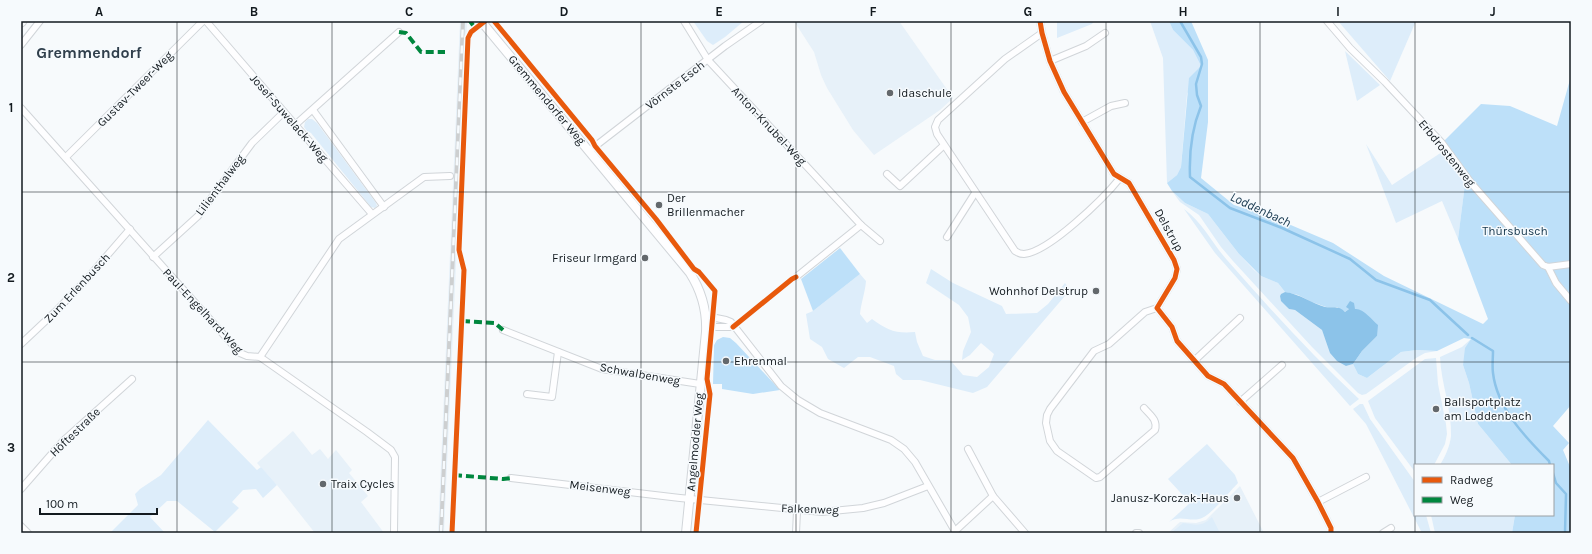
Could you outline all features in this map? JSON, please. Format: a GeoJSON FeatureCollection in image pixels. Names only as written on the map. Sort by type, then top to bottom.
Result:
{"type":"FeatureCollection","features":[{"type":"Feature","properties":{"kind":"street"},"geometry":{"type":"LineString","coordinates":[[21,45],[40,21]]}},
{"type":"Feature","properties":{"kind":"street","name":"Josef-Suwelack-Weg"},"geometry":{"type":"LineString","coordinates":[[204,21],[372,214]]}},
{"type":"Feature","properties":{"kind":"street","name":"Gustav-Tweer-Weg"},"geometry":{"type":"LineString","coordinates":[[66,157],[204,21]]}},
{"type":"Feature","properties":{"kind":"street","name":"Gremmendorfer Weg"},"geometry":{"type":"LineString","coordinates":[[481,21],[690,273],[701,292],[706,316],[706,327]]}},
{"type":"Feature","properties":{"kind":"street","name":"Anton-Knubel-Weg"},"geometry":{"type":"LineString","coordinates":[[684,21],[708,60],[861,225],[880,241]]}},
{"type":"Feature","properties":{"kind":"street","name":"Vörnste Esch"},"geometry":{"type":"LineString","coordinates":[[589,151],[725,46],[761,21]]}},
{"type":"Feature","properties":{"kind":"street","name":"Delstrup"},"geometry":{"type":"LineString","coordinates":[[1040,21],[1050,61],[1064,92],[1114,174],[1129,182],[1174,260],[1177,269],[1175,278],[1157,308]]}},
{"type":"Feature","properties":{"kind":"street","name":"Erbdrostenweg"},"geometry":{"type":"LineString","coordinates":[[1327,21],[1350,48],[1385,82],[1442,143],[1472,184],[1543,265],[1548,267],[1556,283],[1571,301]]}},
{"type":"Feature","properties":{"kind":"street"},"geometry":{"type":"LineString","coordinates":[[295,125],[399,32]]}},
{"type":"Feature","properties":{"kind":"street"},"geometry":{"type":"LineString","coordinates":[[1042,33],[1005,59],[938,120],[935,127],[943,146],[1015,251],[1022,254],[1030,253],[1051,242],[1084,216],[1109,192],[1120,178]]}},
{"type":"Feature","properties":{"kind":"street"},"geometry":{"type":"LineString","coordinates":[[1050,61],[1086,46],[1105,33]]}},
{"type":"Feature","properties":{"kind":"street"},"geometry":{"type":"LineString","coordinates":[[1082,122],[1111,106],[1125,103]]}},
{"type":"Feature","properties":{"kind":"street","name":"Paul-Engelhard-Weg"},"geometry":{"type":"LineString","coordinates":[[21,108],[240,353],[247,356],[260,357],[368,432],[391,450],[395,457],[394,533]]}},
{"type":"Feature","properties":{"kind":"street","name":"Josef-Suwelack-Weg"},"geometry":{"type":"LineString","coordinates":[[313,110],[384,207]]}},
{"type":"Feature","properties":{"kind":"street","name":"Lilienthalweg"},"geometry":{"type":"LineString","coordinates":[[153,257],[198,216],[252,143],[284,112]]}},
{"type":"Feature","properties":{"kind":"street"},"geometry":{"type":"LineString","coordinates":[[888,174],[900,186],[943,146]]}},
{"type":"Feature","properties":{"kind":"street"},"geometry":{"type":"LineString","coordinates":[[260,357],[339,239],[424,176],[450,176]]}},
{"type":"Feature","properties":{"kind":"street"},"geometry":{"type":"LineString","coordinates":[[947,237],[976,193]]}},
{"type":"Feature","properties":{"kind":"street"},"geometry":{"type":"LineString","coordinates":[[796,277],[861,225]]}},
{"type":"Feature","properties":{"kind":"street","name":"Zum Erlenbusch"},"geometry":{"type":"LineString","coordinates":[[21,344],[85,281],[130,229]]}},
{"type":"Feature","properties":{"kind":"street"},"geometry":{"type":"LineString","coordinates":[[1548,267],[1571,264]]}},
{"type":"Feature","properties":{"kind":"street"},"geometry":{"type":"LineString","coordinates":[[1144,408],[1155,421],[1156,425],[1154,430],[1100,477],[1096,478],[1057,450],[1050,441],[1047,432],[1046,423],[1050,409],[1094,351],[1109,344],[1145,312],[1157,308],[1172,327],[1177,341],[1208,376],[1224,384],[1296,461],[1331,528],[1331,533]]}},
{"type":"Feature","properties":{"kind":"street"},"geometry":{"type":"LineString","coordinates":[[706,316],[731,322],[733,327],[741,334],[781,386],[798,400],[820,413],[891,440],[904,449],[915,462],[956,532],[993,496]]}},
{"type":"Feature","properties":{"kind":"street"},"geometry":{"type":"LineString","coordinates":[[1195,360],[1240,318]]}},
{"type":"Feature","properties":{"kind":"street"},"geometry":{"type":"LineString","coordinates":[[706,327],[733,327]]}},
{"type":"Feature","properties":{"kind":"street","name":"Angelmodder Weg"},"geometry":{"type":"LineString","coordinates":[[686,533],[706,327]]}},
{"type":"Feature","properties":{"kind":"street","name":"Schwalbenweg"},"geometry":{"type":"LineString","coordinates":[[503,330],[602,370],[700,384]]}},
{"type":"Feature","properties":{"kind":"street"},"geometry":{"type":"LineString","coordinates":[[527,394],[552,397],[558,352]]}},
{"type":"Feature","properties":{"kind":"street"},"geometry":{"type":"LineString","coordinates":[[1240,402],[1282,365]]}},
{"type":"Feature","properties":{"kind":"street","name":"Höftestraße"},"geometry":{"type":"LineString","coordinates":[[21,489],[63,441],[132,379]]}},
{"type":"Feature","properties":{"kind":"street"},"geometry":{"type":"LineString","coordinates":[[968,449],[993,496],[1025,533]]}},
{"type":"Feature","properties":{"kind":"street","name":"Meisenweg"},"geometry":{"type":"LineString","coordinates":[[511,478],[689,498]]}},
{"type":"Feature","properties":{"kind":"street"},"geometry":{"type":"LineString","coordinates":[[1318,502],[1366,478]]}},
{"type":"Feature","properties":{"kind":"street","name":"Falkenweg"},"geometry":{"type":"LineString","coordinates":[[689,498],[797,511],[822,512],[863,508],[904,496],[928,486]]}},
{"type":"Feature","properties":{"kind":"street"},"geometry":{"type":"LineString","coordinates":[[796,533],[797,511]]}},
{"type":"Feature","properties":{"kind":"street"},"geometry":{"type":"LineString","coordinates":[[21,526],[28,533]]}},
{"type":"Feature","properties":{"kind":"street"},"geometry":{"type":"LineString","coordinates":[[1383,533],[1392,528]]}},
{"type":"Feature","properties":{"kind":"shaded area"},"geometry":{"type":"Polygon","coordinates":[[[460,21],[467,21],[444,533],[438,533],[460,21]]]}},
{"type":"Feature","properties":{"kind":"shaded area"},"geometry":{"type":"Polygon","coordinates":[[[693,21],[744,21],[713,45],[707,41],[693,21]]]}},
{"type":"Feature","properties":{"kind":"shaded area","name":"Idaschule"},"geometry":{"type":"Polygon","coordinates":[[[794,21],[899,21],[953,98],[940,110],[874,155],[853,130],[827,88],[821,75],[814,52],[794,21]]]}},
{"type":"Feature","properties":{"kind":"shaded area"},"geometry":{"type":"Polygon","coordinates":[[[1057,21],[1094,21],[1092,24],[1057,38],[1057,21]]]}},
{"type":"Feature","properties":{"kind":"shaded area"},"geometry":{"type":"Polygon","coordinates":[[[1150,21],[1169,21],[1173,30],[1193,50],[1201,66],[1187,94],[1181,167],[1177,175],[1167,183],[1163,58],[1150,21]]]}},
{"type":"Feature","properties":{"kind":"shaded area"},"geometry":{"type":"Polygon","coordinates":[[[1338,21],[1416,21],[1390,81],[1338,21]]]}},
{"type":"Feature","properties":{"kind":"shaded area"},"geometry":{"type":"Polygon","coordinates":[[[1345,51],[1380,85],[1357,101],[1345,51]]]}},
{"type":"Feature","properties":{"kind":"shaded area"},"geometry":{"type":"Polygon","coordinates":[[[308,119],[312,119],[317,123],[376,203],[377,206],[375,208],[371,207],[311,133],[307,131],[304,127],[305,122],[308,119]]]}},
{"type":"Feature","properties":{"kind":"shaded area"},"geometry":{"type":"Polygon","coordinates":[[[1366,144],[1392,185],[1442,152],[1465,184],[1458,239],[1442,201],[1396,223],[1366,144]]]}},
{"type":"Feature","properties":{"kind":"shaded area"},"geometry":{"type":"Polygon","coordinates":[[[1172,191],[1185,203],[1208,214],[1239,254],[1254,270],[1261,276],[1278,283],[1285,292],[1280,296],[1289,309],[1295,310],[1322,330],[1325,338],[1346,366],[1353,364],[1358,374],[1367,378],[1401,352],[1417,350],[1437,351],[1425,353],[1416,358],[1366,394],[1362,395],[1358,393],[1312,347],[1233,261],[1221,247],[1199,215],[1180,202],[1172,191]]]}},
{"type":"Feature","properties":{"kind":"shaded area"},"geometry":{"type":"Polygon","coordinates":[[[1184,209],[1197,220],[1227,260],[1275,313],[1324,365],[1359,399],[1350,406],[1215,253],[1184,209]]]}},
{"type":"Feature","properties":{"kind":"shaded area"},"geometry":{"type":"Polygon","coordinates":[[[931,269],[953,283],[1002,306],[1006,314],[1037,313],[1048,304],[1065,283],[1070,290],[987,387],[973,393],[920,380],[903,380],[896,374],[894,366],[870,357],[858,357],[844,368],[828,359],[822,347],[810,339],[806,314],[813,311],[860,274],[866,281],[860,314],[867,323],[872,319],[882,326],[897,332],[915,332],[917,342],[923,356],[935,360],[950,360],[963,375],[977,377],[989,367],[994,354],[981,343],[970,355],[962,360],[963,351],[971,332],[968,317],[959,305],[926,283],[931,269]]]}},
{"type":"Feature","properties":{"kind":"shaded area"},"geometry":{"type":"Polygon","coordinates":[[[1285,292],[1325,307],[1338,308],[1345,312],[1349,309],[1346,307],[1350,301],[1354,303],[1355,309],[1364,312],[1378,325],[1377,336],[1362,351],[1353,364],[1346,366],[1337,361],[1330,353],[1322,330],[1295,310],[1289,309],[1281,301],[1280,296],[1285,292]]]}},
{"type":"Feature","properties":{"kind":"shaded area"},"geometry":{"type":"Polygon","coordinates":[[[1471,339],[1463,365],[1469,383],[1478,424],[1511,464],[1441,464],[1450,444],[1451,426],[1440,357],[1462,347],[1471,339]]]}},
{"type":"Feature","properties":{"kind":"shaded area"},"geometry":{"type":"Polygon","coordinates":[[[1436,358],[1438,384],[1447,434],[1445,444],[1435,464],[1414,464],[1414,471],[1375,418],[1368,401],[1425,359],[1436,358]]]}},
{"type":"Feature","properties":{"kind":"shaded area"},"geometry":{"type":"Polygon","coordinates":[[[1360,404],[1363,404],[1370,419],[1414,481],[1414,516],[1426,516],[1431,533],[1422,533],[1366,424],[1353,409],[1360,404]]]}},
{"type":"Feature","properties":{"kind":"shaded area"},"geometry":{"type":"Polygon","coordinates":[[[208,420],[257,470],[261,467],[277,485],[263,498],[256,489],[243,490],[232,502],[239,508],[215,532],[177,501],[167,501],[150,517],[165,533],[110,533],[138,505],[135,494],[161,475],[208,420]]]}},
{"type":"Feature","properties":{"kind":"shaded area"},"geometry":{"type":"Polygon","coordinates":[[[293,431],[312,455],[320,449],[328,459],[336,450],[352,470],[349,473],[368,496],[361,502],[384,533],[315,533],[277,485],[257,463],[293,431]]]}},
{"type":"Feature","properties":{"kind":"shaded area"},"geometry":{"type":"Polygon","coordinates":[[[1207,444],[1235,475],[1238,483],[1206,516],[1194,520],[1177,519],[1169,522],[1190,503],[1168,479],[1207,444]]]}},
{"type":"Feature","properties":{"kind":"shaded area","name":"Janusz-Korczak-Haus"},"geometry":{"type":"Polygon","coordinates":[[[1240,486],[1264,533],[1168,533],[1180,522],[1196,523],[1206,520],[1240,486]]]}},
{"type":"Feature","properties":{"kind":"shaded area"},"geometry":{"type":"Polygon","coordinates":[[[1431,516],[1515,516],[1512,533],[1435,533],[1431,516]]]}},
{"type":"Feature","properties":{"kind":"shaded area"},"geometry":{"type":"Polygon","coordinates":[[[1212,517],[1220,533],[1171,533],[1183,523],[1202,524],[1212,517]]]}},
{"type":"Feature","properties":{"kind":"green space","name":"Thürsbusch"},"geometry":{"type":"Polygon","coordinates":[[[1169,21],[1191,21],[1208,60],[1208,122],[1201,178],[1234,205],[1272,217],[1333,243],[1384,276],[1483,324],[1488,319],[1458,239],[1466,176],[1442,143],[1481,104],[1510,106],[1557,126],[1571,76],[1571,405],[1553,426],[1569,443],[1563,450],[1571,469],[1571,533],[1512,533],[1515,516],[1554,516],[1554,464],[1511,464],[1478,424],[1469,383],[1463,365],[1465,348],[1471,339],[1464,338],[1437,351],[1417,350],[1401,352],[1367,378],[1358,374],[1353,364],[1362,351],[1377,336],[1367,316],[1360,311],[1355,310],[1353,306],[1345,312],[1337,307],[1326,307],[1298,295],[1285,292],[1278,283],[1261,276],[1239,254],[1208,214],[1185,203],[1172,191],[1167,183],[1177,175],[1181,167],[1189,78],[1201,66],[1193,50],[1173,30],[1169,21]]]}},
{"type":"Feature","properties":{"kind":"green space"},"geometry":{"type":"Polygon","coordinates":[[[840,248],[860,274],[813,311],[801,279],[840,248]]]}},
{"type":"Feature","properties":{"kind":"green space"},"geometry":{"type":"Polygon","coordinates":[[[723,337],[730,338],[736,343],[780,390],[753,394],[722,389],[722,384],[713,384],[714,345],[717,340],[723,337]]]}},
{"type":"Feature","properties":{"kind":"waterway","name":"Loddenbach"},"geometry":{"type":"LineString","coordinates":[[1180,21],[1201,57],[1202,64],[1196,84],[1197,95],[1201,106],[1195,123],[1192,141],[1190,177],[1230,208],[1282,228],[1350,259],[1376,280],[1430,300],[1468,335]]}},
{"type":"Feature","properties":{"kind":"waterway","name":"Loddenbach"},"geometry":{"type":"LineString","coordinates":[[1472,338],[1493,351],[1493,373],[1500,398],[1506,410],[1522,432],[1549,461],[1550,464]]}},
{"type":"Feature","properties":{"kind":"waterway","name":"Loddenbach"},"geometry":{"type":"LineString","coordinates":[[1554,476],[1556,483],[1566,494],[1565,533]]}},
{"type":"Feature","properties":{"kind":"railway"},"geometry":{"type":"LineString","coordinates":[[441,533],[463,21]]}},
{"type":"Feature","properties":{"kind":"marked path"},"geometry":{"type":"LineString","coordinates":[[470,21],[475,28]]}},
{"type":"Feature","properties":{"kind":"marked path"},"geometry":{"type":"LineString","coordinates":[[399,32],[406,33],[421,52],[445,52]]}},
{"type":"Feature","properties":{"kind":"marked path"},"geometry":{"type":"LineString","coordinates":[[462,321],[495,323],[503,330]]}},
{"type":"Feature","properties":{"kind":"marked path"},"geometry":{"type":"LineString","coordinates":[[454,475],[503,479],[511,478]]}},
{"type":"Feature","properties":{"kind":"cycle path"},"geometry":{"type":"LineString","coordinates":[[452,533],[464,270],[459,250],[468,38],[471,32],[485,21]]}},
{"type":"Feature","properties":{"kind":"cycle path"},"geometry":{"type":"LineString","coordinates":[[494,21],[656,219],[694,269],[699,272],[715,291],[707,379],[710,394],[696,533]]}},
{"type":"Feature","properties":{"kind":"cycle path"},"geometry":{"type":"LineString","coordinates":[[1040,21],[1050,61],[1064,92],[1114,174],[1129,183],[1174,260],[1177,269],[1175,278],[1157,308],[1172,327],[1177,341],[1208,376],[1224,384],[1293,458],[1318,502],[1331,528],[1331,533]]}},
{"type":"Feature","properties":{"kind":"cycle path"},"geometry":{"type":"LineString","coordinates":[[733,327],[796,277]]}},
{"type":"Feature","properties":{"kind":"place","name":"Idaschule"},"geometry":{"type":"Point","coordinates":[890,93]}},
{"type":"Feature","properties":{"kind":"place","name":"Der Brillenmacher"},"geometry":{"type":"Point","coordinates":[659,205]}},
{"type":"Feature","properties":{"kind":"place","name":"Friseur Irmgard"},"geometry":{"type":"Point","coordinates":[645,258]}},
{"type":"Feature","properties":{"kind":"place","name":"Wohnhof Delstrup"},"geometry":{"type":"Point","coordinates":[1096,291]}},
{"type":"Feature","properties":{"kind":"place","name":"Ehrenmal"},"geometry":{"type":"Point","coordinates":[726,361]}},
{"type":"Feature","properties":{"kind":"place","name":"Ballsportplatz am Loddenbach"},"geometry":{"type":"Point","coordinates":[1436,409]}},
{"type":"Feature","properties":{"kind":"place","name":"Traix Cycles"},"geometry":{"type":"Point","coordinates":[323,484]}},
{"type":"Feature","properties":{"kind":"place","name":"Janusz-Korczak-Haus"},"geometry":{"type":"Point","coordinates":[1237,498]}},
{"type":"Feature","properties":{"kind":"district","name":"Gremmendorf"},"geometry":{"type":"Point","coordinates":[89,52]}}]}
